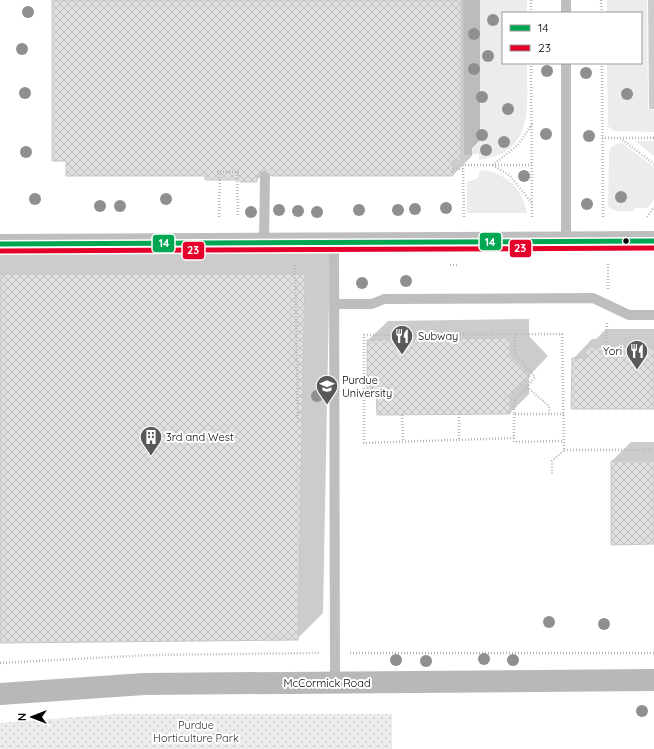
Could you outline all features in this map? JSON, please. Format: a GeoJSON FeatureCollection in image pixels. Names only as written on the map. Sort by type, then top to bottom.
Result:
{"type":"FeatureCollection","features":[{"type":"Feature","properties":{"kind":"street"},"geometry":{"type":"LineString","coordinates":[[0,244],[654,241]]}},
{"type":"Feature","properties":{"kind":"street","name":"McCormick Road"},"geometry":{"type":"LineString","coordinates":[[0,694],[144,684],[654,680]]}},
{"type":"Feature","properties":{"kind":"lane"},"geometry":{"type":"LineString","coordinates":[[566,0],[566,12]]}},
{"type":"Feature","properties":{"kind":"lane"},"geometry":{"type":"LineString","coordinates":[[566,64],[566,241]]}},
{"type":"Feature","properties":{"kind":"lane"},"geometry":{"type":"LineString","coordinates":[[264,242],[265,176]]}},
{"type":"Feature","properties":{"kind":"lane"},"geometry":{"type":"LineString","coordinates":[[334,242],[335,683]]}},
{"type":"Feature","properties":{"kind":"lane"},"geometry":{"type":"LineString","coordinates":[[334,304],[372,304],[384,299],[593,298],[629,315],[654,315]]}},
{"type":"Feature","properties":{"kind":"path"},"geometry":{"type":"LineString","coordinates":[[531,0],[531,12]]}},
{"type":"Feature","properties":{"kind":"path"},"geometry":{"type":"LineString","coordinates":[[601,0],[602,12]]}},
{"type":"Feature","properties":{"kind":"path"},"geometry":{"type":"LineString","coordinates":[[532,64],[532,218]]}},
{"type":"Feature","properties":{"kind":"path"},"geometry":{"type":"LineString","coordinates":[[602,64],[603,217]]}},
{"type":"Feature","properties":{"kind":"path"},"geometry":{"type":"LineString","coordinates":[[492,165],[518,145],[532,124]]}},
{"type":"Feature","properties":{"kind":"path"},"geometry":{"type":"LineString","coordinates":[[602,138],[654,138]]}},
{"type":"Feature","properties":{"kind":"path"},"geometry":{"type":"LineString","coordinates":[[620,138],[654,164]]}},
{"type":"Feature","properties":{"kind":"path"},"geometry":{"type":"LineString","coordinates":[[464,218],[463,165],[532,164]]}},
{"type":"Feature","properties":{"kind":"path"},"geometry":{"type":"LineString","coordinates":[[492,165],[510,176],[532,203]]}},
{"type":"Feature","properties":{"kind":"path"},"geometry":{"type":"LineString","coordinates":[[453,169],[463,169]]}},
{"type":"Feature","properties":{"kind":"path"},"geometry":{"type":"LineString","coordinates":[[219,218],[218,172],[239,172],[238,218]]}},
{"type":"Feature","properties":{"kind":"path"},"geometry":{"type":"LineString","coordinates":[[647,217],[654,207]]}},
{"type":"Feature","properties":{"kind":"path"},"geometry":{"type":"LineString","coordinates":[[295,265],[298,424]]}},
{"type":"Feature","properties":{"kind":"path"},"geometry":{"type":"LineString","coordinates":[[515,334],[515,354],[535,377],[515,399],[514,442],[564,441]]}},
{"type":"Feature","properties":{"kind":"path"},"geometry":{"type":"LineString","coordinates":[[514,438],[364,443],[364,336],[562,334],[564,450]]}},
{"type":"Feature","properties":{"kind":"path"},"geometry":{"type":"LineString","coordinates":[[527,387],[549,406],[549,414]]}},
{"type":"Feature","properties":{"kind":"path"},"geometry":{"type":"LineString","coordinates":[[459,414],[459,440]]}},
{"type":"Feature","properties":{"kind":"path"},"geometry":{"type":"LineString","coordinates":[[514,414],[564,414]]}},
{"type":"Feature","properties":{"kind":"path"},"geometry":{"type":"LineString","coordinates":[[402,415],[403,441]]}},
{"type":"Feature","properties":{"kind":"path"},"geometry":{"type":"LineString","coordinates":[[552,475],[552,461],[564,450],[654,450]]}},
{"type":"Feature","properties":{"kind":"green space"},"geometry":{"type":"Polygon","coordinates":[[[463,0],[527,0],[527,12],[502,12],[502,64],[527,64],[527,111],[519,138],[510,148],[497,156],[479,160],[479,154],[464,155],[463,0]]]}},
{"type":"Feature","properties":{"kind":"green space"},"geometry":{"type":"Polygon","coordinates":[[[607,0],[647,0],[648,109],[654,110],[654,132],[613,131],[608,126],[607,64],[642,64],[642,12],[607,12],[607,0]]]}},
{"type":"Feature","properties":{"kind":"green space"},"geometry":{"type":"Polygon","coordinates":[[[635,141],[654,141],[654,156],[635,141]]]}},
{"type":"Feature","properties":{"kind":"green space"},"geometry":{"type":"Polygon","coordinates":[[[622,143],[654,167],[654,199],[648,208],[634,208],[634,211],[620,211],[613,210],[608,206],[609,152],[614,145],[622,143]]]}},
{"type":"Feature","properties":{"kind":"green space"},"geometry":{"type":"Polygon","coordinates":[[[480,170],[498,174],[511,183],[521,196],[527,213],[467,213],[467,182],[478,178],[480,170]]]}},
{"type":"Feature","properties":{"kind":"green space","name":"Purdue Horticulture Park"},"geometry":{"type":"Polygon","coordinates":[[[116,714],[392,714],[392,749],[0,749],[0,723],[116,714]]]}},
{"type":"Feature","properties":{"kind":"building"},"geometry":{"type":"Polygon","coordinates":[[[52,0],[461,0],[461,160],[453,160],[453,176],[271,176],[269,171],[265,170],[257,176],[257,182],[240,182],[240,180],[205,180],[205,176],[66,176],[66,161],[52,161],[52,0]]]}},
{"type":"Feature","properties":{"kind":"building","name":"3rd and West"},"geometry":{"type":"Polygon","coordinates":[[[0,274],[305,274],[298,640],[0,643],[0,274]]]}},
{"type":"Feature","properties":{"kind":"building"},"geometry":{"type":"Polygon","coordinates":[[[510,338],[510,355],[530,376],[510,396],[510,414],[377,415],[376,392],[367,392],[367,340],[510,338]]]}},
{"type":"Feature","properties":{"kind":"building"},"geometry":{"type":"Polygon","coordinates":[[[586,347],[654,348],[654,409],[571,409],[572,358],[586,358],[586,347]]]}},
{"type":"Feature","properties":{"kind":"building"},"geometry":{"type":"Polygon","coordinates":[[[611,461],[654,461],[654,544],[611,545],[611,461]]]}},
{"type":"Feature","properties":{"kind":"transit line","name":"14"},"geometry":{"type":"LineString","coordinates":[[0,244],[654,241]]}},
{"type":"Feature","properties":{"kind":"transit line","name":"23"},"geometry":{"type":"LineString","coordinates":[[0,251],[654,248]]}},
{"type":"Feature","properties":{"kind":"place","name":"Subway"},"geometry":{"type":"Point","coordinates":[402,356]}},
{"type":"Feature","properties":{"kind":"place","name":"Yori"},"geometry":{"type":"Point","coordinates":[637,370]}},
{"type":"Feature","properties":{"kind":"place","name":"Purdue University"},"geometry":{"type":"Point","coordinates":[327,406]}},
{"type":"Feature","properties":{"kind":"place","name":"3rd and West"},"geometry":{"type":"Point","coordinates":[151,456]}}]}
